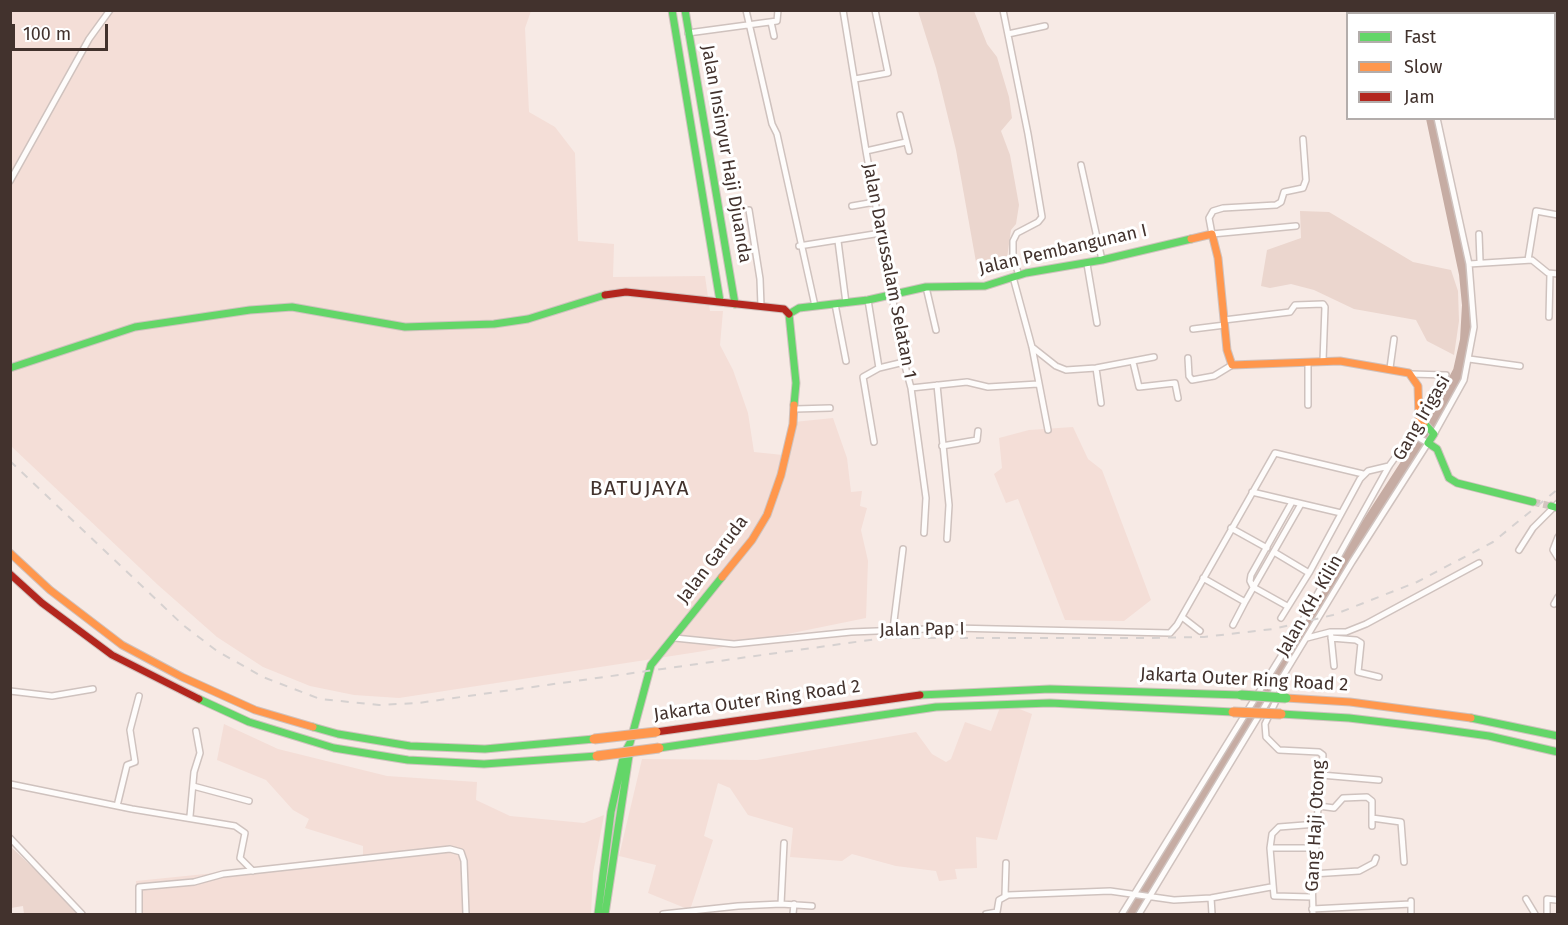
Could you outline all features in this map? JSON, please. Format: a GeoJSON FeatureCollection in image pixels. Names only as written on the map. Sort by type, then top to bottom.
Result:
{"type":"FeatureCollection","features":[{"type":"Feature","properties":{"kind":"main road","name":"Jalan Insinyur Haji Djuanda"},"geometry":{"type":"LineString","coordinates":[[672,10],[720,301]]}},
{"type":"Feature","properties":{"kind":"main road","name":"Jalan Insinyur Haji Djuanda"},"geometry":{"type":"LineString","coordinates":[[685,10],[735,304]]}},
{"type":"Feature","properties":{"kind":"main road"},"geometry":{"type":"LineString","coordinates":[[1212,234],[1218,258],[1227,350],[1232,364],[1253,366],[1323,361],[1390,368],[1411,374],[1418,386],[1422,421],[1433,433]]}},
{"type":"Feature","properties":{"kind":"main road","name":"Jalan Pembangunan I"},"geometry":{"type":"LineString","coordinates":[[789,314],[800,308],[868,300],[926,287],[975,287],[1016,276],[1102,261],[1212,234]]}},
{"type":"Feature","properties":{"kind":"main road"},"geometry":{"type":"LineString","coordinates":[[10,368],[135,327],[250,309],[292,307],[346,318],[422,327],[494,324],[528,319],[603,295],[626,292],[784,309],[789,314]]}},
{"type":"Feature","properties":{"kind":"main road","name":"Jalan Garuda"},"geometry":{"type":"LineString","coordinates":[[598,915],[616,813],[631,755],[630,743],[651,665],[739,558],[767,515],[785,460],[795,409],[795,351],[789,314]]}},
{"type":"Feature","properties":{"kind":"main road","name":"Gang Irigasi"},"geometry":{"type":"LineString","coordinates":[[1428,443],[1433,433]]}},
{"type":"Feature","properties":{"kind":"main road"},"geometry":{"type":"LineString","coordinates":[[1428,443],[1437,449],[1445,474],[1457,483],[1533,502]]}},
{"type":"Feature","properties":{"kind":"main road","name":"Jakarta Outer Ring Road 2"},"geometry":{"type":"LineString","coordinates":[[10,553],[50,590],[122,645],[182,677],[255,710],[338,734],[410,746],[485,749],[656,732],[935,693],[1050,688],[1143,690],[1350,702],[1494,722],[1557,736]]}},
{"type":"Feature","properties":{"kind":"main road","name":"Jakarta Outer Ring Road 2"},"geometry":{"type":"LineString","coordinates":[[10,574],[42,603],[112,655],[176,689],[249,722],[334,748],[408,760],[484,764],[597,756],[936,707],[1050,703],[1349,718],[1489,736],[1557,752]]}},
{"type":"Feature","properties":{"kind":"main road","name":"Jalan Garuda"},"geometry":{"type":"LineString","coordinates":[[603,891],[606,915]]}},
{"type":"Feature","properties":{"kind":"street"},"geometry":{"type":"LineString","coordinates":[[10,181],[89,39],[110,10]]}},
{"type":"Feature","properties":{"kind":"street"},"geometry":{"type":"LineString","coordinates":[[746,10],[772,124],[777,134],[815,306]]}},
{"type":"Feature","properties":{"kind":"street"},"geometry":{"type":"LineString","coordinates":[[688,33],[771,22],[778,20],[778,10]]}},
{"type":"Feature","properties":{"kind":"street","name":"Jalan Darussalam Selatan 1"},"geometry":{"type":"LineString","coordinates":[[843,10],[875,202],[904,362],[911,388],[927,498],[924,533]]}},
{"type":"Feature","properties":{"kind":"street"},"geometry":{"type":"LineString","coordinates":[[855,79],[888,73],[875,10]]}},
{"type":"Feature","properties":{"kind":"street"},"geometry":{"type":"LineString","coordinates":[[1003,10],[1042,217],[1017,233],[1012,241],[1016,276],[1048,430]]}},
{"type":"Feature","properties":{"kind":"street"},"geometry":{"type":"LineString","coordinates":[[771,22],[774,36]]}},
{"type":"Feature","properties":{"kind":"street"},"geometry":{"type":"LineString","coordinates":[[1008,34],[1045,26]]}},
{"type":"Feature","properties":{"kind":"street"},"geometry":{"type":"LineString","coordinates":[[900,115],[909,152]]}},
{"type":"Feature","properties":{"kind":"street","name":"Gang Irigasi"},"geometry":{"type":"LineString","coordinates":[[1433,433],[1464,381],[1469,359],[1474,303],[1469,264],[1437,120]]}},
{"type":"Feature","properties":{"kind":"street"},"geometry":{"type":"LineString","coordinates":[[1296,226],[1212,234],[1209,218],[1213,211],[1276,205],[1281,202],[1284,192],[1304,187],[1303,139]]}},
{"type":"Feature","properties":{"kind":"street"},"geometry":{"type":"LineString","coordinates":[[866,151],[906,142]]}},
{"type":"Feature","properties":{"kind":"street"},"geometry":{"type":"LineString","coordinates":[[1081,165],[1102,261]]}},
{"type":"Feature","properties":{"kind":"street"},"geometry":{"type":"LineString","coordinates":[[852,206],[875,202]]}},
{"type":"Feature","properties":{"kind":"street"},"geometry":{"type":"LineString","coordinates":[[749,210],[760,279],[761,306]]}},
{"type":"Feature","properties":{"kind":"street"},"geometry":{"type":"LineString","coordinates":[[1528,260],[1536,212],[1557,215]]}},
{"type":"Feature","properties":{"kind":"street"},"geometry":{"type":"LineString","coordinates":[[800,246],[881,233]]}},
{"type":"Feature","properties":{"kind":"street"},"geometry":{"type":"LineString","coordinates":[[1479,234],[1480,261]]}},
{"type":"Feature","properties":{"kind":"street"},"geometry":{"type":"LineString","coordinates":[[838,241],[846,303]]}},
{"type":"Feature","properties":{"kind":"street"},"geometry":{"type":"LineString","coordinates":[[1469,264],[1480,261],[1528,260],[1537,263],[1550,274],[1557,274]]}},
{"type":"Feature","properties":{"kind":"street"},"geometry":{"type":"LineString","coordinates":[[1087,264],[1097,323]]}},
{"type":"Feature","properties":{"kind":"street"},"geometry":{"type":"LineString","coordinates":[[1549,317],[1550,274]]}},
{"type":"Feature","properties":{"kind":"street"},"geometry":{"type":"LineString","coordinates":[[926,287],[936,330]]}},
{"type":"Feature","properties":{"kind":"street"},"geometry":{"type":"LineString","coordinates":[[868,300],[879,368]]}},
{"type":"Feature","properties":{"kind":"street"},"geometry":{"type":"LineString","coordinates":[[835,304],[846,361]]}},
{"type":"Feature","properties":{"kind":"street"},"geometry":{"type":"LineString","coordinates":[[1193,329],[1290,312],[1295,304],[1323,304],[1325,307],[1323,361]]}},
{"type":"Feature","properties":{"kind":"street"},"geometry":{"type":"LineString","coordinates":[[1390,368],[1394,339]]}},
{"type":"Feature","properties":{"kind":"street"},"geometry":{"type":"LineString","coordinates":[[1032,347],[1048,360],[1066,370],[1096,368],[1154,357]]}},
{"type":"Feature","properties":{"kind":"street"},"geometry":{"type":"LineString","coordinates":[[1188,358],[1189,376],[1195,380],[1221,374],[1232,364]]}},
{"type":"Feature","properties":{"kind":"street"},"geometry":{"type":"LineString","coordinates":[[1469,359],[1520,366]]}},
{"type":"Feature","properties":{"kind":"street"},"geometry":{"type":"LineString","coordinates":[[874,442],[863,377],[879,368],[904,362]]}},
{"type":"Feature","properties":{"kind":"street"},"geometry":{"type":"LineString","coordinates":[[1133,362],[1139,387],[1175,383],[1178,398]]}},
{"type":"Feature","properties":{"kind":"street"},"geometry":{"type":"LineString","coordinates":[[1308,362],[1308,405]]}},
{"type":"Feature","properties":{"kind":"street"},"geometry":{"type":"LineString","coordinates":[[1096,368],[1101,404]]}},
{"type":"Feature","properties":{"kind":"street"},"geometry":{"type":"LineString","coordinates":[[1411,374],[1446,375]]}},
{"type":"Feature","properties":{"kind":"street"},"geometry":{"type":"LineString","coordinates":[[911,388],[968,382],[988,387],[1038,384]]}},
{"type":"Feature","properties":{"kind":"street"},"geometry":{"type":"LineString","coordinates":[[937,385],[949,505],[947,539]]}},
{"type":"Feature","properties":{"kind":"street"},"geometry":{"type":"LineString","coordinates":[[795,409],[830,408]]}},
{"type":"Feature","properties":{"kind":"street","name":"Jalan KH. Kilin"},"geometry":{"type":"LineString","coordinates":[[1122,915],[1136,896],[1299,627],[1389,466],[1415,436],[1422,421]]}},
{"type":"Feature","properties":{"kind":"street"},"geometry":{"type":"LineString","coordinates":[[942,446],[977,440],[978,431]]}},
{"type":"Feature","properties":{"kind":"street"},"geometry":{"type":"LineString","coordinates":[[1415,436],[1428,443]]}},
{"type":"Feature","properties":{"kind":"street","name":"Gang Irigasi"},"geometry":{"type":"LineString","coordinates":[[1307,638],[1428,443]]}},
{"type":"Feature","properties":{"kind":"street"},"geometry":{"type":"LineString","coordinates":[[1200,631],[1182,617],[1275,453],[1363,474],[1389,466]]}},
{"type":"Feature","properties":{"kind":"street"},"geometry":{"type":"LineString","coordinates":[[1281,618],[1309,573],[1363,474]]}},
{"type":"Feature","properties":{"kind":"street"},"geometry":{"type":"LineString","coordinates":[[1252,492],[1341,513]]}},
{"type":"Feature","properties":{"kind":"street"},"geometry":{"type":"LineString","coordinates":[[1287,606],[1253,587],[1250,579],[1292,502]]}},
{"type":"Feature","properties":{"kind":"street"},"geometry":{"type":"LineString","coordinates":[[1233,625],[1301,504]]}},
{"type":"Feature","properties":{"kind":"street"},"geometry":{"type":"LineString","coordinates":[[1519,550],[1533,528],[1555,506]]}},
{"type":"Feature","properties":{"kind":"street"},"geometry":{"type":"LineString","coordinates":[[1231,528],[1267,548]]}},
{"type":"Feature","properties":{"kind":"street"},"geometry":{"type":"LineString","coordinates":[[1557,537],[1553,550],[1557,558]]}},
{"type":"Feature","properties":{"kind":"street"},"geometry":{"type":"LineString","coordinates":[[893,629],[903,549]]}},
{"type":"Feature","properties":{"kind":"street"},"geometry":{"type":"LineString","coordinates":[[1274,552],[1309,573]]}},
{"type":"Feature","properties":{"kind":"street"},"geometry":{"type":"LineString","coordinates":[[1307,638],[1330,632],[1346,632],[1366,624],[1479,563]]}},
{"type":"Feature","properties":{"kind":"street"},"geometry":{"type":"LineString","coordinates":[[1203,578],[1245,602]]}},
{"type":"Feature","properties":{"kind":"street"},"geometry":{"type":"LineString","coordinates":[[1554,604],[1557,597]]}},
{"type":"Feature","properties":{"kind":"street","name":"Jalan Pap I"},"geometry":{"type":"LineString","coordinates":[[675,638],[734,644],[893,629],[953,628],[1170,633],[1182,617]]}},
{"type":"Feature","properties":{"kind":"street"},"geometry":{"type":"LineString","coordinates":[[1330,632],[1334,666]]}},
{"type":"Feature","properties":{"kind":"street","name":"Jalan KH. Kilin"},"geometry":{"type":"LineString","coordinates":[[1139,915],[1307,638]]}},
{"type":"Feature","properties":{"kind":"street"},"geometry":{"type":"LineString","coordinates":[[1331,639],[1356,640],[1361,644],[1358,672],[1379,677]]}},
{"type":"Feature","properties":{"kind":"street","name":"Gang Haji Otong"},"geometry":{"type":"LineString","coordinates":[[1283,680],[1283,686],[1265,724],[1266,737],[1272,745],[1288,753],[1322,753],[1316,848],[1312,874],[1313,912]]}},
{"type":"Feature","properties":{"kind":"street"},"geometry":{"type":"LineString","coordinates":[[10,691],[52,696],[93,689]]}},
{"type":"Feature","properties":{"kind":"street"},"geometry":{"type":"LineString","coordinates":[[117,806],[127,765],[135,762],[130,730],[139,696]]}},
{"type":"Feature","properties":{"kind":"street"},"geometry":{"type":"LineString","coordinates":[[190,816],[200,753],[196,731]]}},
{"type":"Feature","properties":{"kind":"street"},"geometry":{"type":"LineString","coordinates":[[1321,775],[1379,780]]}},
{"type":"Feature","properties":{"kind":"street"},"geometry":{"type":"LineString","coordinates":[[10,784],[117,806],[190,816],[244,829],[240,858],[253,871]]}},
{"type":"Feature","properties":{"kind":"street"},"geometry":{"type":"LineString","coordinates":[[193,786],[249,801]]}},
{"type":"Feature","properties":{"kind":"street"},"geometry":{"type":"LineString","coordinates":[[1318,806],[1334,808],[1345,797],[1367,797],[1372,801],[1372,826]]}},
{"type":"Feature","properties":{"kind":"street"},"geometry":{"type":"LineString","coordinates":[[1372,818],[1401,822],[1404,862]]}},
{"type":"Feature","properties":{"kind":"street"},"geometry":{"type":"LineString","coordinates":[[1312,897],[1274,896],[1271,887],[1270,848],[1272,834],[1279,827],[1317,825]]}},
{"type":"Feature","properties":{"kind":"street"},"geometry":{"type":"LineString","coordinates":[[10,838],[30,856],[82,915]]}},
{"type":"Feature","properties":{"kind":"street"},"geometry":{"type":"LineString","coordinates":[[781,904],[784,843]]}},
{"type":"Feature","properties":{"kind":"street"},"geometry":{"type":"LineString","coordinates":[[1270,848],[1316,848]]}},
{"type":"Feature","properties":{"kind":"street"},"geometry":{"type":"LineString","coordinates":[[139,915],[139,887],[194,882],[223,874],[450,849],[461,852],[464,861],[466,915]]}},
{"type":"Feature","properties":{"kind":"street"},"geometry":{"type":"LineString","coordinates":[[1312,874],[1359,871],[1374,863],[1376,858]]}},
{"type":"Feature","properties":{"kind":"street"},"geometry":{"type":"LineString","coordinates":[[1005,896],[1006,863]]}},
{"type":"Feature","properties":{"kind":"street"},"geometry":{"type":"LineString","coordinates":[[986,915],[997,912],[999,900],[1005,896],[1110,891],[1174,900],[1211,898],[1271,887]]}},
{"type":"Feature","properties":{"kind":"street"},"geometry":{"type":"LineString","coordinates":[[1211,898],[1212,915]]}},
{"type":"Feature","properties":{"kind":"street"},"geometry":{"type":"LineString","coordinates":[[1526,899],[1535,915]]}},
{"type":"Feature","properties":{"kind":"street"},"geometry":{"type":"LineString","coordinates":[[1546,915],[1547,899],[1556,900]]}},
{"type":"Feature","properties":{"kind":"street"},"geometry":{"type":"LineString","coordinates":[[1313,912],[1411,903],[1411,915]]}},
{"type":"Feature","properties":{"kind":"street"},"geometry":{"type":"LineString","coordinates":[[663,915],[781,904],[812,906]]}},
{"type":"Feature","properties":{"kind":"street"},"geometry":{"type":"LineString","coordinates":[[793,915],[794,904]]}},
{"type":"Feature","properties":{"kind":"shaded area"},"geometry":{"type":"Polygon","coordinates":[[[10,11],[531,11],[525,28],[529,112],[555,127],[575,153],[578,241],[614,244],[613,277],[705,276],[710,311],[723,311],[720,345],[733,370],[748,413],[754,452],[783,455],[794,422],[833,418],[847,458],[851,492],[862,491],[860,506],[867,508],[861,530],[868,561],[866,618],[704,651],[399,698],[354,695],[310,686],[263,667],[217,637],[158,585],[11,446],[10,11]]]}},
{"type":"Feature","properties":{"kind":"shaded area"},"geometry":{"type":"Polygon","coordinates":[[[918,11],[974,11],[987,44],[997,57],[1009,97],[1012,118],[1001,131],[1010,155],[1019,205],[1016,224],[1011,230],[1007,258],[976,262],[956,150],[936,68],[918,11]]]}},
{"type":"Feature","properties":{"kind":"shaded area"},"geometry":{"type":"Polygon","coordinates":[[[1557,11],[1557,59],[1556,12],[1471,12],[1557,11]]]}},
{"type":"Feature","properties":{"kind":"shaded area"},"geometry":{"type":"Polygon","coordinates":[[[1300,211],[1329,212],[1413,262],[1451,270],[1458,291],[1459,321],[1454,355],[1427,341],[1416,320],[1354,309],[1314,290],[1291,284],[1270,288],[1261,286],[1267,250],[1301,238],[1300,211]]]}},
{"type":"Feature","properties":{"kind":"shaded area"},"geometry":{"type":"Polygon","coordinates":[[[1073,427],[1088,459],[1102,470],[1151,600],[1124,621],[1065,620],[1018,499],[1006,503],[994,474],[1002,468],[999,438],[1029,430],[1073,427]]]}},
{"type":"Feature","properties":{"kind":"shaded area"},"geometry":{"type":"Polygon","coordinates":[[[1002,702],[1032,714],[997,840],[976,837],[977,868],[955,869],[957,879],[939,881],[936,871],[896,866],[852,854],[842,861],[790,857],[793,828],[748,815],[730,788],[718,783],[704,836],[713,840],[690,910],[648,893],[656,865],[619,856],[642,759],[757,760],[916,732],[932,754],[946,762],[951,759],[965,722],[991,731],[1002,702]]]}},
{"type":"Feature","properties":{"kind":"shaded area"},"geometry":{"type":"Polygon","coordinates":[[[224,724],[278,749],[387,776],[477,782],[476,800],[510,816],[584,823],[604,815],[593,873],[591,914],[138,914],[136,881],[363,858],[363,846],[305,828],[309,819],[293,810],[266,780],[217,760],[224,724]]]}},
{"type":"Feature","properties":{"kind":"shaded area"},"geometry":{"type":"Polygon","coordinates":[[[10,846],[82,914],[24,914],[23,906],[11,908],[10,846]]]}},
{"type":"Feature","properties":{"kind":"waterway"},"geometry":{"type":"LineString","coordinates":[[1132,914],[1367,525],[1424,437],[1459,371],[1466,340],[1468,305],[1465,274],[1432,120]]}},
{"type":"Feature","properties":{"kind":"tunnel"},"geometry":{"type":"LineString","coordinates":[[1533,502],[1551,506]]}},
{"type":"Feature","properties":{"kind":"railway"},"geometry":{"type":"LineString","coordinates":[[10,461],[183,625],[217,651],[263,677],[320,699],[379,705],[418,703],[884,638],[1204,637],[1273,629],[1333,615],[1417,582],[1493,542],[1558,489]]}},
{"type":"Feature","properties":{"kind":"traffic: fast"},"geometry":{"type":"LineString","coordinates":[[672,10],[720,301]]}},
{"type":"Feature","properties":{"kind":"traffic: fast"},"geometry":{"type":"LineString","coordinates":[[685,10],[735,304]]}},
{"type":"Feature","properties":{"kind":"traffic: fast"},"geometry":{"type":"LineString","coordinates":[[789,314],[799,308],[868,300],[926,287],[985,286],[1026,273],[1102,260],[1191,239]]}},
{"type":"Feature","properties":{"kind":"traffic: fast"},"geometry":{"type":"LineString","coordinates":[[10,368],[135,327],[250,310],[292,307],[405,327],[494,324],[528,319],[605,295]]}},
{"type":"Feature","properties":{"kind":"traffic: fast"},"geometry":{"type":"LineString","coordinates":[[789,314],[796,383],[794,405]]}},
{"type":"Feature","properties":{"kind":"traffic: fast"},"geometry":{"type":"LineString","coordinates":[[1424,423],[1434,434],[1428,443],[1437,449],[1449,478],[1457,483],[1533,502]]}},
{"type":"Feature","properties":{"kind":"traffic: fast"},"geometry":{"type":"LineString","coordinates":[[1551,506],[1558,508]]}},
{"type":"Feature","properties":{"kind":"traffic: fast"},"geometry":{"type":"LineString","coordinates":[[598,914],[611,812],[624,754],[630,743],[651,665],[722,577]]}},
{"type":"Feature","properties":{"kind":"traffic: fast"},"geometry":{"type":"LineString","coordinates":[[920,695],[1050,689],[1241,695]]}},
{"type":"Feature","properties":{"kind":"traffic: fast"},"geometry":{"type":"LineString","coordinates":[[1241,695],[1286,698]]}},
{"type":"Feature","properties":{"kind":"traffic: fast"},"geometry":{"type":"LineString","coordinates":[[199,699],[249,722],[334,748],[408,760],[484,764],[597,756]]}},
{"type":"Feature","properties":{"kind":"traffic: fast"},"geometry":{"type":"LineString","coordinates":[[659,748],[936,707],[1050,703],[1233,712]]}},
{"type":"Feature","properties":{"kind":"traffic: fast"},"geometry":{"type":"LineString","coordinates":[[1281,714],[1349,718],[1425,727],[1489,736],[1558,752]]}},
{"type":"Feature","properties":{"kind":"traffic: fast"},"geometry":{"type":"LineString","coordinates":[[1471,718],[1558,736]]}},
{"type":"Feature","properties":{"kind":"traffic: fast"},"geometry":{"type":"LineString","coordinates":[[313,727],[338,734],[410,746],[485,749],[594,739]]}},
{"type":"Feature","properties":{"kind":"traffic: fast"},"geometry":{"type":"LineString","coordinates":[[605,914],[630,749]]}},
{"type":"Feature","properties":{"kind":"traffic: slow"},"geometry":{"type":"LineString","coordinates":[[1191,239],[1212,234],[1218,258],[1227,350],[1232,365],[1340,361],[1409,373],[1418,386],[1419,418],[1424,423]]}},
{"type":"Feature","properties":{"kind":"traffic: slow"},"geometry":{"type":"LineString","coordinates":[[722,577],[752,540],[767,515],[781,475],[793,424],[794,405]]}},
{"type":"Feature","properties":{"kind":"traffic: slow"},"geometry":{"type":"LineString","coordinates":[[10,553],[50,590],[122,645],[182,677],[255,710],[313,727]]}},
{"type":"Feature","properties":{"kind":"traffic: slow"},"geometry":{"type":"LineString","coordinates":[[1286,698],[1350,702],[1471,718]]}},
{"type":"Feature","properties":{"kind":"traffic: slow"},"geometry":{"type":"LineString","coordinates":[[1233,712],[1281,714]]}},
{"type":"Feature","properties":{"kind":"traffic: slow"},"geometry":{"type":"LineString","coordinates":[[594,739],[656,732]]}},
{"type":"Feature","properties":{"kind":"traffic: slow"},"geometry":{"type":"LineString","coordinates":[[597,756],[659,748]]}},
{"type":"Feature","properties":{"kind":"traffic: jam"},"geometry":{"type":"LineString","coordinates":[[605,295],[626,292],[784,309],[789,314]]}},
{"type":"Feature","properties":{"kind":"traffic: jam"},"geometry":{"type":"LineString","coordinates":[[10,574],[42,603],[112,655],[199,699]]}},
{"type":"Feature","properties":{"kind":"traffic: jam"},"geometry":{"type":"LineString","coordinates":[[656,732],[920,695]]}},
{"type":"Feature","properties":{"kind":"district","name":"BATUJAYA"},"geometry":{"type":"Point","coordinates":[640,489]}}]}
